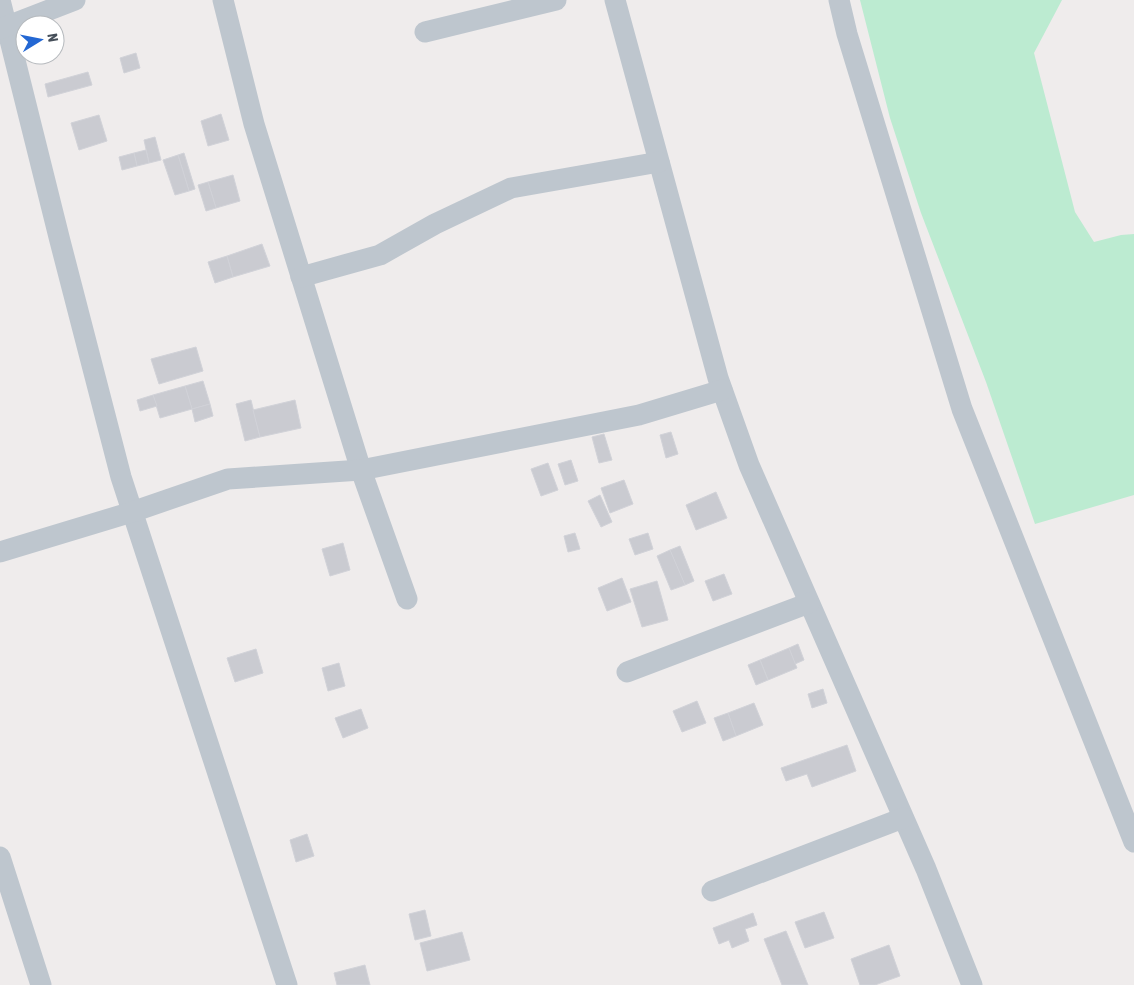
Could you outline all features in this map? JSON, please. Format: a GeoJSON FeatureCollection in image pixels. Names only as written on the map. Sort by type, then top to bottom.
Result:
{"type":"FeatureCollection","features":[{"type":"Feature","properties":{"kind":"street"},"geometry":{"type":"LineString","coordinates":[[0,0],[4,28],[121,477],[287,985]]}},
{"type":"Feature","properties":{"kind":"street"},"geometry":{"type":"LineString","coordinates":[[4,28],[75,0]]}},
{"type":"Feature","properties":{"kind":"street"},"geometry":{"type":"LineString","coordinates":[[223,0],[254,124],[361,470],[407,599]]}},
{"type":"Feature","properties":{"kind":"street"},"geometry":{"type":"LineString","coordinates":[[425,32],[556,0]]}},
{"type":"Feature","properties":{"kind":"street"},"geometry":{"type":"LineString","coordinates":[[615,0],[722,390],[749,465],[926,869],[972,985]]}},
{"type":"Feature","properties":{"kind":"street"},"geometry":{"type":"LineString","coordinates":[[839,0],[962,409],[1134,842]]}},
{"type":"Feature","properties":{"kind":"street"},"geometry":{"type":"LineString","coordinates":[[301,277],[380,255],[435,224],[511,188],[659,162]]}},
{"type":"Feature","properties":{"kind":"street"},"geometry":{"type":"LineString","coordinates":[[0,552],[132,512],[228,479],[361,470],[639,415],[722,390]]}},
{"type":"Feature","properties":{"kind":"street"},"geometry":{"type":"LineString","coordinates":[[627,672],[809,603]]}},
{"type":"Feature","properties":{"kind":"street"},"geometry":{"type":"LineString","coordinates":[[712,891],[903,818]]}},
{"type":"Feature","properties":{"kind":"street"},"geometry":{"type":"LineString","coordinates":[[0,857],[41,985]]}},
{"type":"Feature","properties":{"kind":"green space"},"geometry":{"type":"Polygon","coordinates":[[[860,0],[1062,0],[1034,53],[1075,212],[1094,242],[1121,235],[1134,234],[1134,495],[1035,524],[986,382],[921,213],[890,118],[860,0]]]}},
{"type":"Feature","properties":{"kind":"building"},"geometry":{"type":"Polygon","coordinates":[[[136,53],[140,68],[124,73],[120,58],[136,53]]]}},
{"type":"Feature","properties":{"kind":"building"},"geometry":{"type":"Polygon","coordinates":[[[88,72],[92,85],[48,97],[45,84],[88,72]]]}},
{"type":"Feature","properties":{"kind":"building"},"geometry":{"type":"Polygon","coordinates":[[[221,114],[229,140],[208,146],[201,121],[221,114]]]}},
{"type":"Feature","properties":{"kind":"building"},"geometry":{"type":"Polygon","coordinates":[[[99,115],[107,141],[79,150],[71,123],[99,115]]]}},
{"type":"Feature","properties":{"kind":"building"},"geometry":{"type":"Polygon","coordinates":[[[155,137],[161,160],[149,163],[144,140],[155,137]]]}},
{"type":"Feature","properties":{"kind":"building"},"geometry":{"type":"Polygon","coordinates":[[[146,150],[149,163],[137,166],[134,153],[146,150]]]}},
{"type":"Feature","properties":{"kind":"building"},"geometry":{"type":"Polygon","coordinates":[[[134,153],[137,166],[122,170],[119,157],[134,153]]]}},
{"type":"Feature","properties":{"kind":"building"},"geometry":{"type":"Polygon","coordinates":[[[184,153],[195,189],[189,191],[178,155],[184,153]]]}},
{"type":"Feature","properties":{"kind":"building"},"geometry":{"type":"Polygon","coordinates":[[[178,155],[189,191],[175,195],[163,160],[178,155]]]}},
{"type":"Feature","properties":{"kind":"building"},"geometry":{"type":"Polygon","coordinates":[[[233,175],[240,201],[216,208],[208,182],[233,175]]]}},
{"type":"Feature","properties":{"kind":"building"},"geometry":{"type":"Polygon","coordinates":[[[208,182],[216,208],[206,211],[198,185],[208,182]]]}},
{"type":"Feature","properties":{"kind":"building"},"geometry":{"type":"Polygon","coordinates":[[[262,244],[270,266],[233,277],[227,256],[262,244]]]}},
{"type":"Feature","properties":{"kind":"building"},"geometry":{"type":"Polygon","coordinates":[[[227,256],[233,277],[215,283],[208,262],[227,256]]]}},
{"type":"Feature","properties":{"kind":"building"},"geometry":{"type":"Polygon","coordinates":[[[196,347],[203,371],[159,384],[151,359],[196,347]]]}},
{"type":"Feature","properties":{"kind":"building"},"geometry":{"type":"Polygon","coordinates":[[[203,381],[210,404],[192,409],[185,386],[203,381]]]}},
{"type":"Feature","properties":{"kind":"building"},"geometry":{"type":"Polygon","coordinates":[[[185,386],[192,409],[160,418],[153,395],[185,386]]]}},
{"type":"Feature","properties":{"kind":"building"},"geometry":{"type":"Polygon","coordinates":[[[153,395],[157,406],[140,411],[137,400],[153,395]]]}},
{"type":"Feature","properties":{"kind":"building"},"geometry":{"type":"Polygon","coordinates":[[[251,400],[260,437],[245,441],[236,404],[251,400]]]}},
{"type":"Feature","properties":{"kind":"building"},"geometry":{"type":"Polygon","coordinates":[[[295,400],[301,428],[260,437],[253,410],[295,400]]]}},
{"type":"Feature","properties":{"kind":"building"},"geometry":{"type":"Polygon","coordinates":[[[210,404],[213,416],[195,422],[192,409],[210,404]]]}},
{"type":"Feature","properties":{"kind":"building"},"geometry":{"type":"Polygon","coordinates":[[[671,432],[678,454],[666,458],[660,435],[671,432]]]}},
{"type":"Feature","properties":{"kind":"building"},"geometry":{"type":"Polygon","coordinates":[[[604,434],[612,460],[599,463],[592,437],[604,434]]]}},
{"type":"Feature","properties":{"kind":"building"},"geometry":{"type":"Polygon","coordinates":[[[571,460],[578,481],[565,485],[558,464],[571,460]]]}},
{"type":"Feature","properties":{"kind":"building"},"geometry":{"type":"Polygon","coordinates":[[[548,463],[558,490],[541,496],[531,469],[548,463]]]}},
{"type":"Feature","properties":{"kind":"building"},"geometry":{"type":"Polygon","coordinates":[[[624,480],[633,504],[610,513],[601,488],[624,480]]]}},
{"type":"Feature","properties":{"kind":"building"},"geometry":{"type":"Polygon","coordinates":[[[716,492],[727,518],[696,530],[686,505],[716,492]]]}},
{"type":"Feature","properties":{"kind":"building"},"geometry":{"type":"Polygon","coordinates":[[[600,495],[612,522],[601,527],[588,501],[600,495]]]}},
{"type":"Feature","properties":{"kind":"building"},"geometry":{"type":"Polygon","coordinates":[[[575,533],[580,549],[568,552],[564,536],[575,533]]]}},
{"type":"Feature","properties":{"kind":"building"},"geometry":{"type":"Polygon","coordinates":[[[648,533],[653,549],[635,555],[629,539],[648,533]]]}},
{"type":"Feature","properties":{"kind":"building"},"geometry":{"type":"Polygon","coordinates":[[[343,543],[350,570],[330,576],[322,549],[343,543]]]}},
{"type":"Feature","properties":{"kind":"building"},"geometry":{"type":"Polygon","coordinates":[[[680,546],[694,581],[685,585],[670,550],[680,546]]]}},
{"type":"Feature","properties":{"kind":"building"},"geometry":{"type":"Polygon","coordinates":[[[670,550],[685,585],[671,590],[657,556],[670,550]]]}},
{"type":"Feature","properties":{"kind":"building"},"geometry":{"type":"Polygon","coordinates":[[[724,574],[732,594],[713,601],[705,581],[724,574]]]}},
{"type":"Feature","properties":{"kind":"building"},"geometry":{"type":"Polygon","coordinates":[[[622,578],[631,602],[607,611],[598,588],[622,578]]]}},
{"type":"Feature","properties":{"kind":"building"},"geometry":{"type":"Polygon","coordinates":[[[657,581],[668,620],[642,627],[630,589],[657,581]]]}},
{"type":"Feature","properties":{"kind":"building"},"geometry":{"type":"Polygon","coordinates":[[[798,644],[804,660],[795,664],[789,648],[798,644]]]}},
{"type":"Feature","properties":{"kind":"building"},"geometry":{"type":"Polygon","coordinates":[[[789,648],[797,668],[768,680],[760,660],[789,648]]]}},
{"type":"Feature","properties":{"kind":"building"},"geometry":{"type":"Polygon","coordinates":[[[256,649],[263,673],[235,682],[227,658],[256,649]]]}},
{"type":"Feature","properties":{"kind":"building"},"geometry":{"type":"Polygon","coordinates":[[[760,660],[768,680],[756,685],[748,665],[760,660]]]}},
{"type":"Feature","properties":{"kind":"building"},"geometry":{"type":"Polygon","coordinates":[[[339,663],[345,686],[328,691],[322,668],[339,663]]]}},
{"type":"Feature","properties":{"kind":"building"},"geometry":{"type":"Polygon","coordinates":[[[823,689],[827,703],[812,708],[808,694],[823,689]]]}},
{"type":"Feature","properties":{"kind":"building"},"geometry":{"type":"Polygon","coordinates":[[[697,701],[706,723],[682,732],[673,711],[697,701]]]}},
{"type":"Feature","properties":{"kind":"building"},"geometry":{"type":"Polygon","coordinates":[[[754,703],[763,725],[736,736],[728,713],[754,703]]]}},
{"type":"Feature","properties":{"kind":"building"},"geometry":{"type":"Polygon","coordinates":[[[361,709],[368,728],[343,738],[335,718],[361,709]]]}},
{"type":"Feature","properties":{"kind":"building"},"geometry":{"type":"Polygon","coordinates":[[[728,713],[736,736],[723,741],[714,718],[728,713]]]}},
{"type":"Feature","properties":{"kind":"building"},"geometry":{"type":"Polygon","coordinates":[[[847,745],[856,771],[812,787],[807,774],[786,781],[781,768],[847,745]]]}},
{"type":"Feature","properties":{"kind":"building"},"geometry":{"type":"Polygon","coordinates":[[[307,834],[314,856],[296,862],[290,840],[307,834]]]}},
{"type":"Feature","properties":{"kind":"building"},"geometry":{"type":"Polygon","coordinates":[[[425,910],[431,936],[415,940],[409,914],[425,910]]]}},
{"type":"Feature","properties":{"kind":"building"},"geometry":{"type":"Polygon","coordinates":[[[824,912],[834,938],[805,948],[795,922],[824,912]]]}},
{"type":"Feature","properties":{"kind":"building"},"geometry":{"type":"Polygon","coordinates":[[[753,913],[757,925],[745,929],[749,941],[732,948],[729,940],[719,944],[713,928],[753,913]]]}},
{"type":"Feature","properties":{"kind":"building"},"geometry":{"type":"Polygon","coordinates":[[[786,931],[808,985],[782,985],[764,939],[786,931]]]}},
{"type":"Feature","properties":{"kind":"building"},"geometry":{"type":"Polygon","coordinates":[[[462,932],[470,960],[427,971],[420,943],[462,932]]]}},
{"type":"Feature","properties":{"kind":"building"},"geometry":{"type":"Polygon","coordinates":[[[889,945],[900,976],[875,985],[860,985],[851,959],[889,945]]]}},
{"type":"Feature","properties":{"kind":"building"},"geometry":{"type":"Polygon","coordinates":[[[365,965],[370,985],[337,985],[334,973],[365,965]]]}}]}
